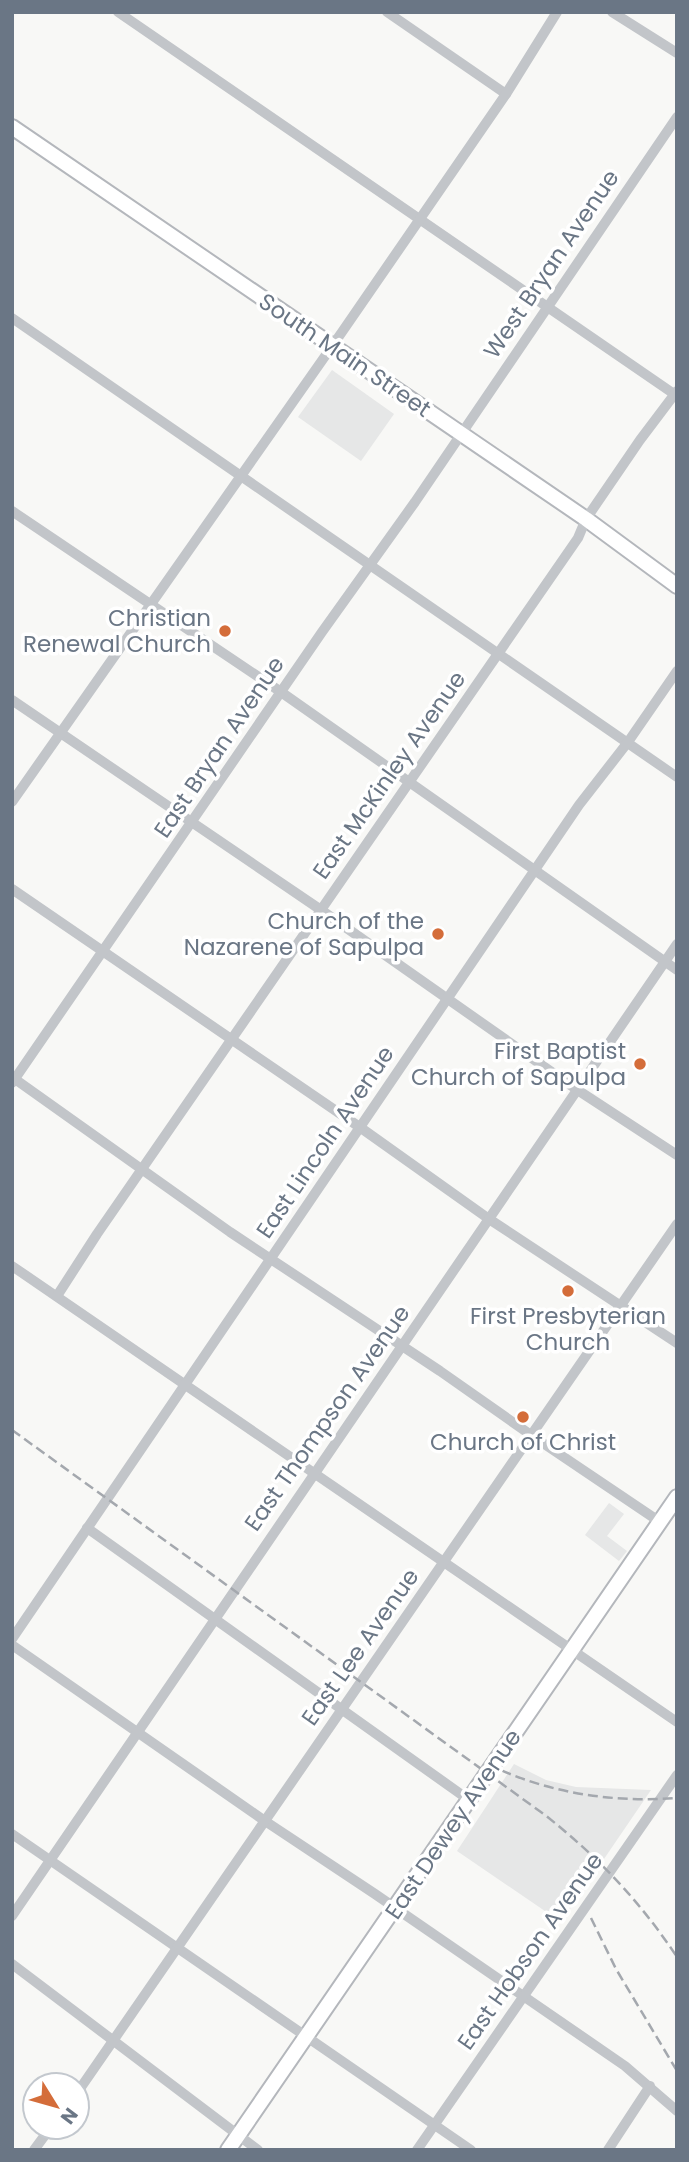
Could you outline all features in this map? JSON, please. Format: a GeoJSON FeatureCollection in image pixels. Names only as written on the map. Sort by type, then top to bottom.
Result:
{"type":"FeatureCollection","features":[{"type":"Feature","properties":{"kind":"main road","name":"South Main Street"},"geometry":{"type":"LineString","coordinates":[[12,127],[586,519],[677,586]]}},
{"type":"Feature","properties":{"kind":"main road","name":"East Dewey Avenue"},"geometry":{"type":"LineString","coordinates":[[228,2150],[677,1497]]}},
{"type":"Feature","properties":{"kind":"street"},"geometry":{"type":"LineString","coordinates":[[118,12],[547,308],[676,393]]}},
{"type":"Feature","properties":{"kind":"street"},"geometry":{"type":"LineString","coordinates":[[387,12],[506,94]]}},
{"type":"Feature","properties":{"kind":"street"},"geometry":{"type":"LineString","coordinates":[[12,802],[506,94],[557,12]]}},
{"type":"Feature","properties":{"kind":"street"},"geometry":{"type":"LineString","coordinates":[[612,12],[677,53]]}},
{"type":"Feature","properties":{"kind":"street","name":"West Bryan Avenue"},"geometry":{"type":"LineString","coordinates":[[460,434],[677,117]]}},
{"type":"Feature","properties":{"kind":"street"},"geometry":{"type":"LineString","coordinates":[[12,334],[16,321],[677,777]]}},
{"type":"Feature","properties":{"kind":"street","name":"East McKinley Avenue"},"geometry":{"type":"LineString","coordinates":[[57,1296],[141,1170],[578,538],[586,519],[676,393]]}},
{"type":"Feature","properties":{"kind":"street","name":"East Bryan Avenue"},"geometry":{"type":"LineString","coordinates":[[13,1080],[460,434]]}},
{"type":"Feature","properties":{"kind":"street"},"geometry":{"type":"LineString","coordinates":[[12,511],[281,692],[677,970]]}},
{"type":"Feature","properties":{"kind":"street","name":"East Lincoln Avenue"},"geometry":{"type":"LineString","coordinates":[[12,1639],[579,805],[628,742],[677,671]]}},
{"type":"Feature","properties":{"kind":"street"},"geometry":{"type":"LineString","coordinates":[[12,700],[677,1155]]}},
{"type":"Feature","properties":{"kind":"street"},"geometry":{"type":"LineString","coordinates":[[12,889],[489,1219],[677,1343]]}},
{"type":"Feature","properties":{"kind":"street","name":"East Thompson Avenue"},"geometry":{"type":"LineString","coordinates":[[12,1916],[677,944]]}},
{"type":"Feature","properties":{"kind":"street"},"geometry":{"type":"LineString","coordinates":[[13,1080],[271,1259],[660,1522]]}},
{"type":"Feature","properties":{"kind":"street","name":"East Lee Avenue"},"geometry":{"type":"LineString","coordinates":[[91,2073],[677,1224]]}},
{"type":"Feature","properties":{"kind":"street"},"geometry":{"type":"LineString","coordinates":[[12,1266],[313,1475],[677,1722]]}},
{"type":"Feature","properties":{"kind":"street"},"geometry":{"type":"LineString","coordinates":[[87,1528],[470,1800]]}},
{"type":"Feature","properties":{"kind":"street"},"geometry":{"type":"LineString","coordinates":[[12,1645],[625,2066],[677,2111]]}},
{"type":"Feature","properties":{"kind":"street","name":"East Hobson Avenue"},"geometry":{"type":"LineString","coordinates":[[417,2150],[677,1775]]}},
{"type":"Feature","properties":{"kind":"street"},"geometry":{"type":"LineString","coordinates":[[12,1834],[471,2150]]}},
{"type":"Feature","properties":{"kind":"street"},"geometry":{"type":"LineString","coordinates":[[12,1964],[258,2150]]}},
{"type":"Feature","properties":{"kind":"street"},"geometry":{"type":"LineString","coordinates":[[608,2150],[650,2086]]}},
{"type":"Feature","properties":{"kind":"shaded area"},"geometry":{"type":"Polygon","coordinates":[[[332,370],[394,414],[361,461],[298,417],[332,370]]]}},
{"type":"Feature","properties":{"kind":"shaded area"},"geometry":{"type":"Polygon","coordinates":[[[609,1503],[624,1514],[607,1536],[627,1551],[619,1561],[585,1535],[609,1503]]]}},
{"type":"Feature","properties":{"kind":"shaded area"},"geometry":{"type":"Polygon","coordinates":[[[514,1764],[546,1780],[576,1787],[651,1790],[561,1922],[457,1851],[514,1764]]]}},
{"type":"Feature","properties":{"kind":"railway"},"geometry":{"type":"LineString","coordinates":[[12,1430],[545,1815],[617,1880],[677,1957]]}},
{"type":"Feature","properties":{"kind":"railway"},"geometry":{"type":"LineString","coordinates":[[488,1764],[533,1782],[580,1794],[629,1799],[677,1798]]}},
{"type":"Feature","properties":{"kind":"railway"},"geometry":{"type":"LineString","coordinates":[[591,1918],[616,1969],[677,2071]]}},
{"type":"Feature","properties":{"kind":"place","name":"Christian Renewal Church"},"geometry":{"type":"Point","coordinates":[225,631]}},
{"type":"Feature","properties":{"kind":"place","name":"Church of the Nazarene of Sapulpa"},"geometry":{"type":"Point","coordinates":[438,934]}},
{"type":"Feature","properties":{"kind":"place","name":"First Baptist Church of Sapulpa"},"geometry":{"type":"Point","coordinates":[640,1064]}},
{"type":"Feature","properties":{"kind":"place","name":"First Presbyterian Church"},"geometry":{"type":"Point","coordinates":[568,1291]}},
{"type":"Feature","properties":{"kind":"place","name":"Church of Christ"},"geometry":{"type":"Point","coordinates":[523,1417]}}]}
